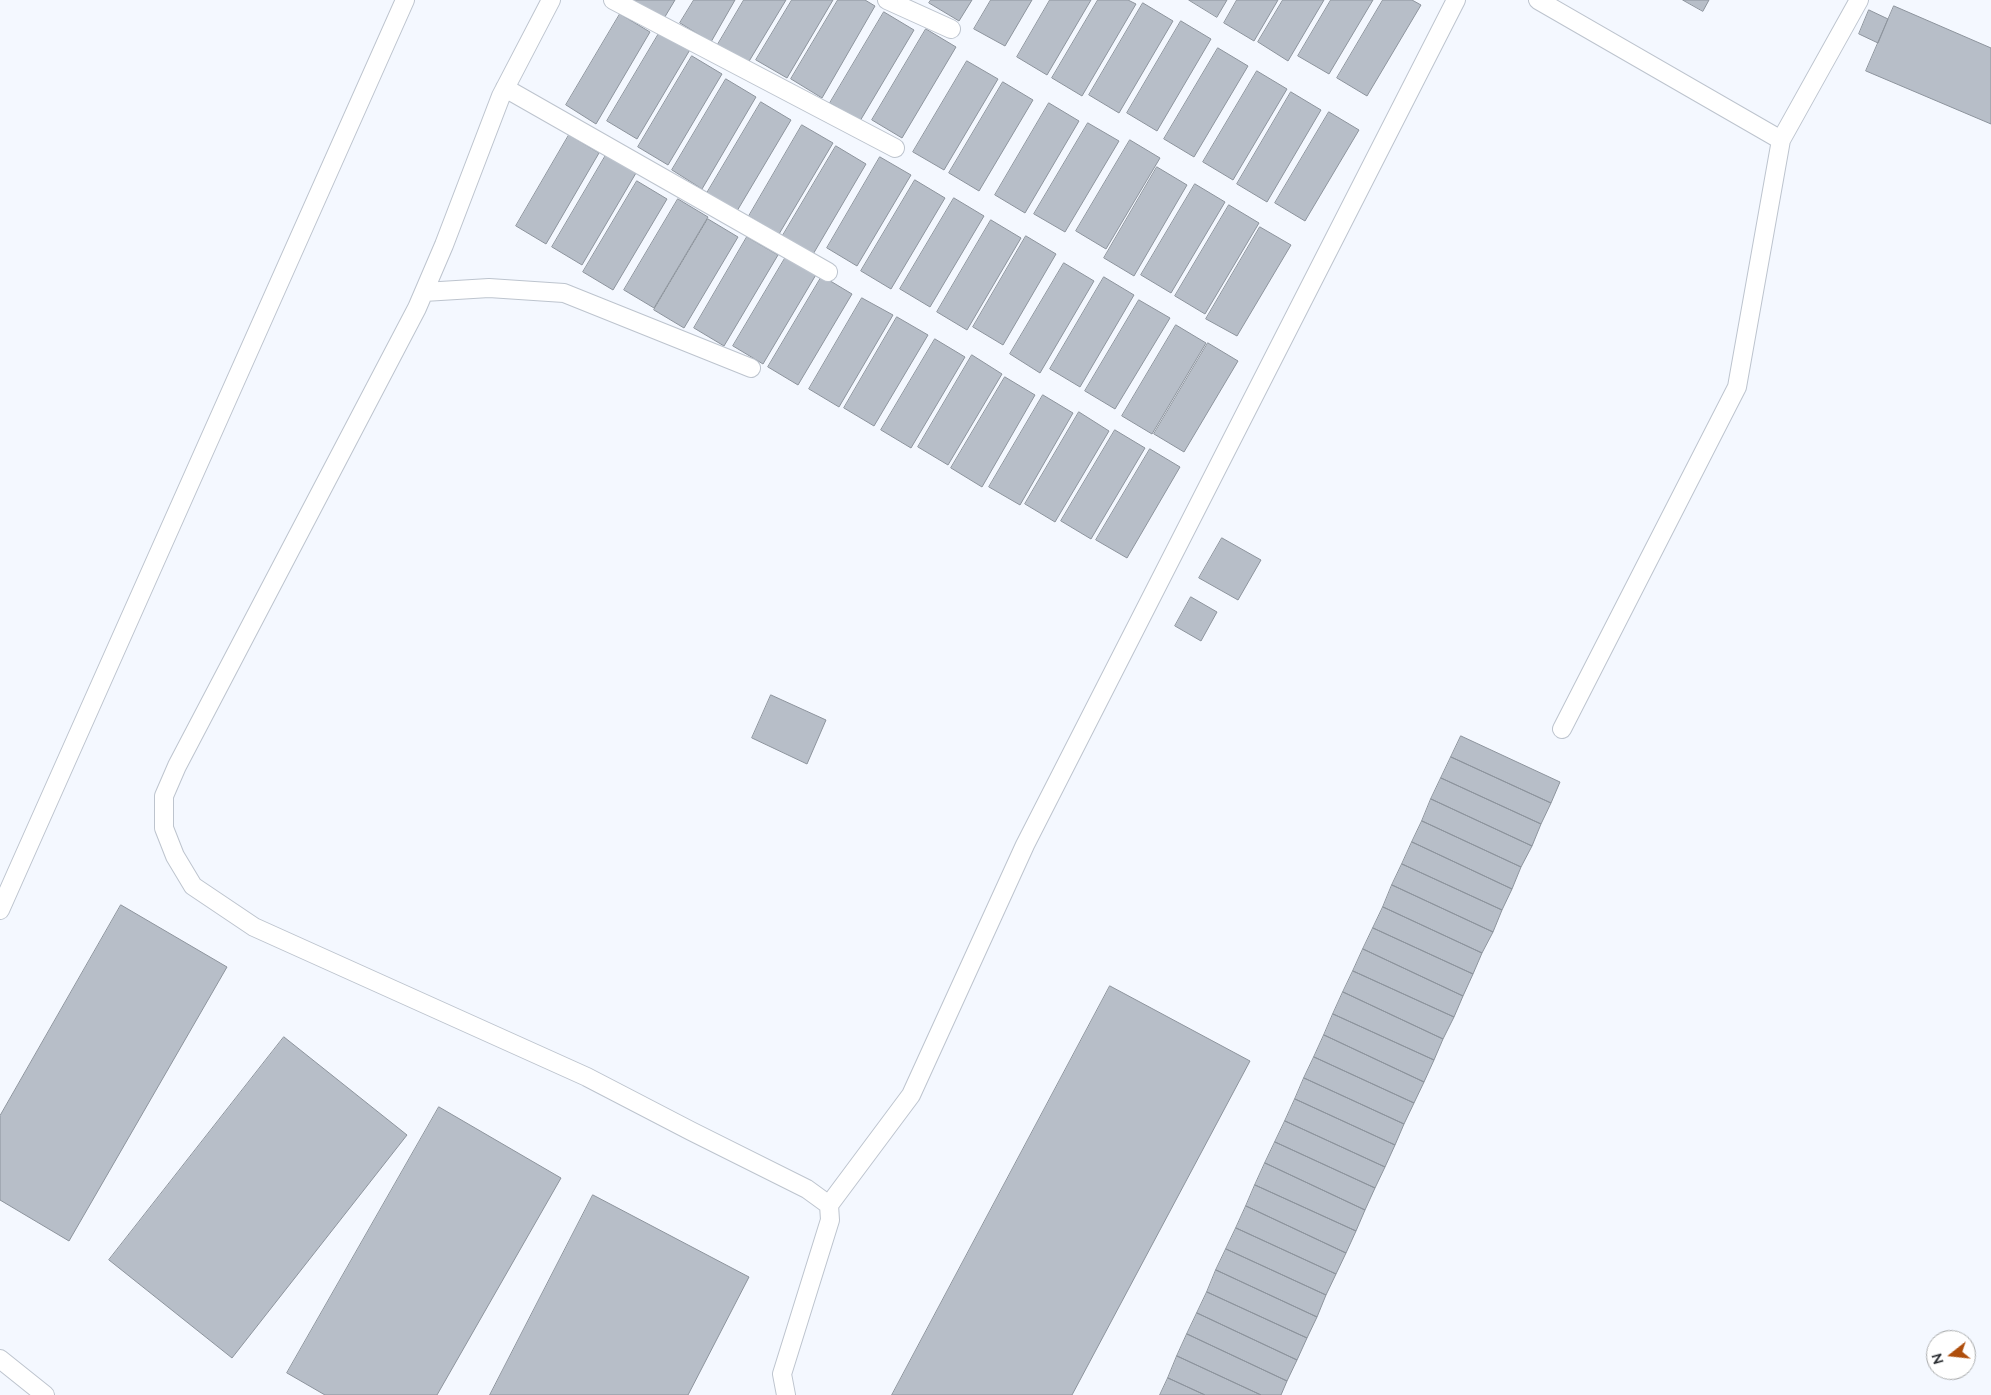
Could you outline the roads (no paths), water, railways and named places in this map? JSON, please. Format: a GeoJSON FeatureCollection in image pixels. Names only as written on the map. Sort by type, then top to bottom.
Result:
{"type":"FeatureCollection","features":[{"type":"Feature","properties":{"kind":"lane"},"geometry":{"type":"LineString","coordinates":[[0,910],[405,0]]}},
{"type":"Feature","properties":{"kind":"lane"},"geometry":{"type":"LineString","coordinates":[[551,0],[505,88],[417,308],[178,766],[164,796],[164,828],[175,856],[193,886],[254,926],[587,1077],[807,1189],[829,1204]]}},
{"type":"Feature","properties":{"kind":"lane"},"geometry":{"type":"LineString","coordinates":[[613,0],[895,148]]}},
{"type":"Feature","properties":{"kind":"lane"},"geometry":{"type":"LineString","coordinates":[[886,0],[951,29]]}},
{"type":"Feature","properties":{"kind":"lane"},"geometry":{"type":"LineString","coordinates":[[786,1395],[782,1374],[830,1220],[829,1204],[911,1095],[1025,845],[1456,0]]}},
{"type":"Feature","properties":{"kind":"lane"},"geometry":{"type":"LineString","coordinates":[[1538,0],[1781,140]]}},
{"type":"Feature","properties":{"kind":"lane"},"geometry":{"type":"LineString","coordinates":[[1562,729],[1737,388],[1781,140],[1859,0]]}},
{"type":"Feature","properties":{"kind":"lane"},"geometry":{"type":"LineString","coordinates":[[505,88],[828,272]]}},
{"type":"Feature","properties":{"kind":"lane"},"geometry":{"type":"LineString","coordinates":[[424,292],[489,288],[564,293],[752,368]]}},
{"type":"Feature","properties":{"kind":"lane"},"geometry":{"type":"LineString","coordinates":[[0,1359],[45,1395]]}}]}
